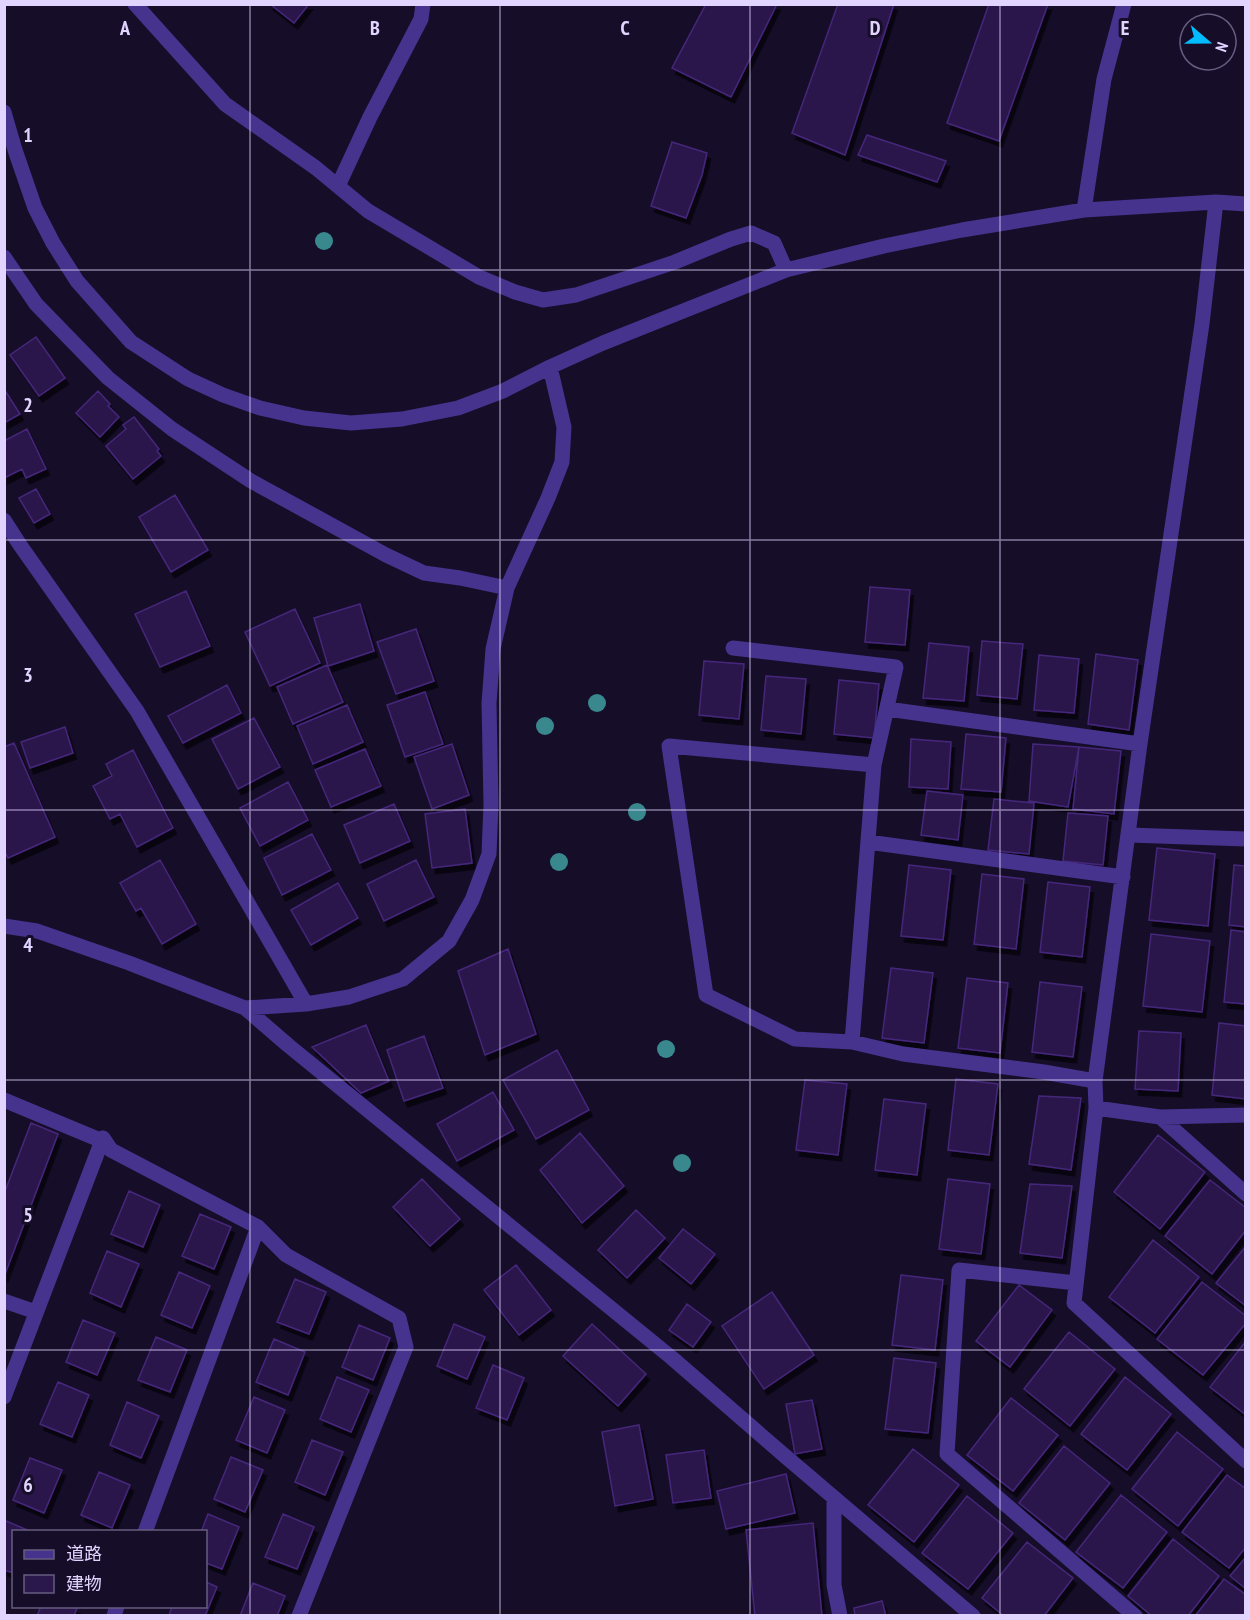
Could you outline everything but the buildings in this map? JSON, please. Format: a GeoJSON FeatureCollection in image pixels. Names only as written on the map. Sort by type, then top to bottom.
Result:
{"type":"FeatureCollection","features":[{"type":"Feature","properties":{"kind":"street"},"geometry":{"type":"LineString","coordinates":[[135,4],[225,104],[316,168],[368,211],[479,277],[515,292],[543,300],[576,295],[675,262],[751,233],[774,243],[786,270]]}},
{"type":"Feature","properties":{"kind":"street"},"geometry":{"type":"LineString","coordinates":[[338,186],[370,117],[421,19],[423,4]]}},
{"type":"Feature","properties":{"kind":"street"},"geometry":{"type":"LineString","coordinates":[[1084,210],[1104,79],[1124,4]]}},
{"type":"Feature","properties":{"kind":"street"},"geometry":{"type":"LineString","coordinates":[[4,112],[35,208],[53,243],[77,281],[131,342],[188,379],[223,395],[261,408],[304,418],[351,423],[402,419],[458,408],[503,391],[603,343],[786,270],[962,230],[1084,210],[1216,202],[1245,204]]}},
{"type":"Feature","properties":{"kind":"street"},"geometry":{"type":"LineString","coordinates":[[1216,202],[1202,324],[1140,744],[1095,1081],[1096,1108],[1074,1303],[1245,1461]]}},
{"type":"Feature","properties":{"kind":"street"},"geometry":{"type":"LineString","coordinates":[[4,258],[36,304],[108,378],[172,429],[251,482],[424,573],[507,588]]}},
{"type":"Feature","properties":{"kind":"street"},"geometry":{"type":"LineString","coordinates":[[245,1008],[306,1004],[349,997],[403,979],[449,942],[472,900],[489,854],[491,804],[489,704],[493,649],[507,588],[562,462],[564,427],[550,367]]}},
{"type":"Feature","properties":{"kind":"street"},"geometry":{"type":"LineString","coordinates":[[4,520],[137,711],[306,1004]]}},
{"type":"Feature","properties":{"kind":"street"},"geometry":{"type":"LineString","coordinates":[[733,648],[896,667],[874,765],[852,1042]]}},
{"type":"Feature","properties":{"kind":"street"},"geometry":{"type":"LineString","coordinates":[[887,709],[1140,744]]}},
{"type":"Feature","properties":{"kind":"street"},"geometry":{"type":"LineString","coordinates":[[874,765],[669,746],[706,995],[795,1039],[852,1042],[903,1054],[1044,1072],[1095,1081]]}},
{"type":"Feature","properties":{"kind":"street"},"geometry":{"type":"LineString","coordinates":[[1129,835],[1245,839]]}},
{"type":"Feature","properties":{"kind":"street"},"geometry":{"type":"LineString","coordinates":[[868,842],[1123,877]]}},
{"type":"Feature","properties":{"kind":"street"},"geometry":{"type":"LineString","coordinates":[[4,926],[48,934],[245,1008],[298,1054],[672,1358],[973,1616]]}},
{"type":"Feature","properties":{"kind":"street"},"geometry":{"type":"LineString","coordinates":[[4,1100],[100,1140],[103,1138]]}},
{"type":"Feature","properties":{"kind":"street"},"geometry":{"type":"LineString","coordinates":[[1096,1108],[1160,1117],[1245,1115]]}},
{"type":"Feature","properties":{"kind":"street"},"geometry":{"type":"LineString","coordinates":[[1160,1117],[1245,1194]]}},
{"type":"Feature","properties":{"kind":"street"},"geometry":{"type":"LineString","coordinates":[[103,1138],[111,1150],[258,1227],[286,1256],[399,1318],[406,1347],[299,1616]]}},
{"type":"Feature","properties":{"kind":"street"},"geometry":{"type":"LineString","coordinates":[[4,1396],[103,1138]]}},
{"type":"Feature","properties":{"kind":"street"},"geometry":{"type":"LineString","coordinates":[[146,1530],[258,1227]]}},
{"type":"Feature","properties":{"kind":"street"},"geometry":{"type":"LineString","coordinates":[[1076,1283],[959,1270],[947,1454],[1135,1616]]}},
{"type":"Feature","properties":{"kind":"street"},"geometry":{"type":"LineString","coordinates":[[4,1301],[36,1312]]}},
{"type":"Feature","properties":{"kind":"street"},"geometry":{"type":"LineString","coordinates":[[834,1498],[834,1585],[840,1616]]}}]}
